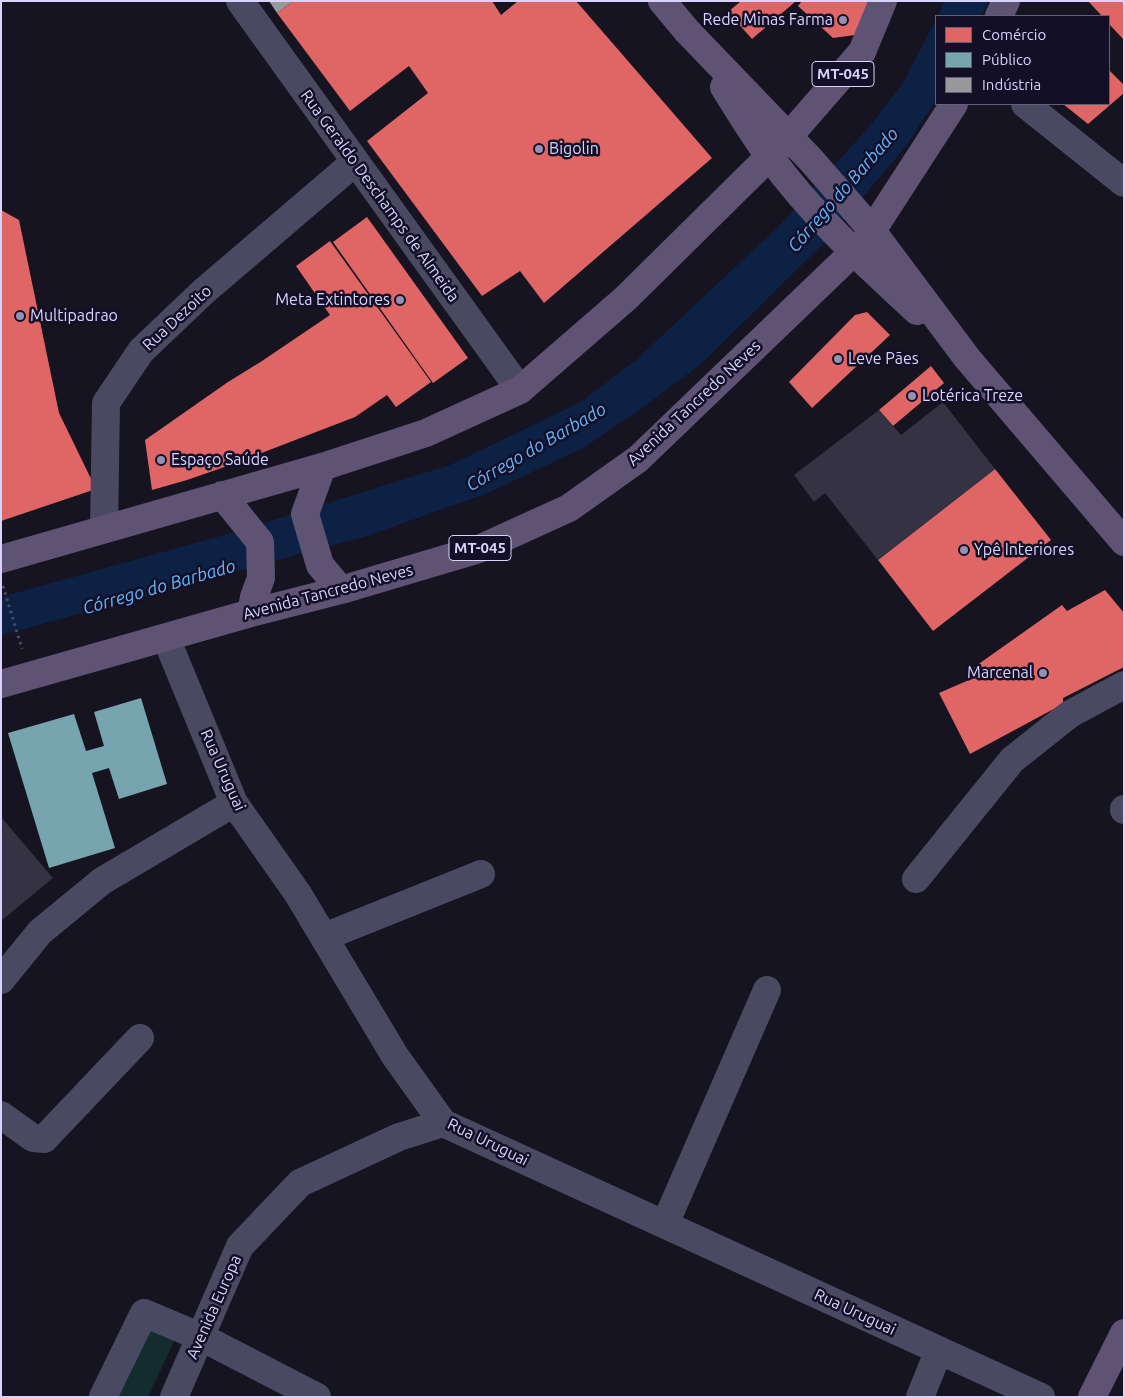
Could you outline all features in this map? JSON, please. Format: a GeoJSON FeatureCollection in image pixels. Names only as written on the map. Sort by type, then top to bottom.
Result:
{"type":"FeatureCollection","features":[{"type":"Feature","properties":{"kind":"main road"},"geometry":{"type":"LineString","coordinates":[[662,1],[687,31],[810,160],[869,227],[967,358],[1124,542]]}},
{"type":"Feature","properties":{"kind":"main road","name":"MT-045"},"geometry":{"type":"LineString","coordinates":[[1,559],[322,467],[426,433],[520,390],[626,298],[788,137],[862,52],[883,1]]}},
{"type":"Feature","properties":{"kind":"main road"},"geometry":{"type":"LineString","coordinates":[[999,15],[1006,1]]}},
{"type":"Feature","properties":{"kind":"main road"},"geometry":{"type":"LineString","coordinates":[[687,31],[769,157],[790,182],[849,248],[967,358]]}},
{"type":"Feature","properties":{"kind":"main road","name":"Avenida Tancredo Neves"},"geometry":{"type":"LineString","coordinates":[[1,684],[252,613],[342,590],[479,549],[569,508],[638,459],[849,248],[866,240],[869,227],[953,105]]}},
{"type":"Feature","properties":{"kind":"main road"},"geometry":{"type":"LineString","coordinates":[[322,467],[305,514],[320,565],[342,590]]}},
{"type":"Feature","properties":{"kind":"main road"},"geometry":{"type":"LineString","coordinates":[[222,495],[260,542],[260,578],[254,597],[252,613]]}},
{"type":"Feature","properties":{"kind":"main road"},"geometry":{"type":"LineString","coordinates":[[1092,1397],[1124,1333]]}},
{"type":"Feature","properties":{"kind":"street","name":"Rua Geraldo Deschamps de Almeida"},"geometry":{"type":"LineString","coordinates":[[240,1],[520,390]]}},
{"type":"Feature","properties":{"kind":"street"},"geometry":{"type":"LineString","coordinates":[[1026,105],[1124,183]]}},
{"type":"Feature","properties":{"kind":"street","name":"Rua Dezoito"},"geometry":{"type":"LineString","coordinates":[[104,529],[106,403],[136,358],[203,292],[355,162]]}},
{"type":"Feature","properties":{"kind":"street","name":"Rua Uruguai"},"geometry":{"type":"LineString","coordinates":[[166,638],[234,803],[298,894],[395,1056],[443,1123],[1041,1397]]}},
{"type":"Feature","properties":{"kind":"street"},"geometry":{"type":"LineString","coordinates":[[916,880],[1012,760],[1070,714],[1124,685]]}},
{"type":"Feature","properties":{"kind":"street"},"geometry":{"type":"LineString","coordinates":[[1,980],[40,932],[102,881],[234,803]]}},
{"type":"Feature","properties":{"kind":"street"},"geometry":{"type":"LineString","coordinates":[[324,937],[481,874]]}},
{"type":"Feature","properties":{"kind":"street"},"geometry":{"type":"LineString","coordinates":[[665,1224],[767,990]]}},
{"type":"Feature","properties":{"kind":"street"},"geometry":{"type":"LineString","coordinates":[[1,1115],[32,1138],[44,1139],[140,1038]]}},
{"type":"Feature","properties":{"kind":"street","name":"Avenida Europa"},"geometry":{"type":"LineString","coordinates":[[174,1397],[240,1246],[300,1183],[399,1137],[443,1123]]}},
{"type":"Feature","properties":{"kind":"street"},"geometry":{"type":"LineString","coordinates":[[103,1397],[144,1313],[201,1337],[316,1397]]}},
{"type":"Feature","properties":{"kind":"street"},"geometry":{"type":"LineString","coordinates":[[920,1397],[939,1350]]}},
{"type":"Feature","properties":{"kind":"path"},"geometry":{"type":"LineString","coordinates":[[3,588],[16,631]]}},
{"type":"Feature","properties":{"kind":"green space"},"geometry":{"type":"Polygon","coordinates":[[[143,1327],[175,1339],[148,1397],[109,1397],[143,1327]]]}},
{"type":"Feature","properties":{"kind":"water"},"geometry":{"type":"Polygon","coordinates":[[[944,1],[988,1],[981,15],[938,15],[944,1]]]}},
{"type":"Feature","properties":{"kind":"water","name":"Córrego do Barbado"},"geometry":{"type":"Polygon","coordinates":[[[935,21],[935,102],[906,146],[822,245],[700,365],[585,447],[488,493],[367,536],[1,635],[1,597],[235,532],[450,465],[581,402],[636,360],[778,227],[869,127],[903,83],[935,21]]]}},
{"type":"Feature","properties":{"kind":"building: Comércio","name":"Bigolin"},"geometry":{"type":"Polygon","coordinates":[[[293,1],[492,1],[501,15],[518,1],[576,1],[712,158],[544,303],[520,271],[482,296],[367,141],[428,93],[409,66],[350,111],[277,13],[293,1]]]}},
{"type":"Feature","properties":{"kind":"building: Comércio"},"geometry":{"type":"Polygon","coordinates":[[[741,1],[796,1],[752,39],[728,12],[741,1]]]}},
{"type":"Feature","properties":{"kind":"building: Comércio","name":"Rede Minas Farma"},"geometry":{"type":"Polygon","coordinates":[[[802,1],[876,1],[862,34],[833,38],[798,6],[802,1]]]}},
{"type":"Feature","properties":{"kind":"building: Comércio"},"geometry":{"type":"Polygon","coordinates":[[[1088,1],[1124,1],[1124,40],[1110,25],[1110,15],[1101,15],[1088,1]]]}},
{"type":"Feature","properties":{"kind":"building: Comércio"},"geometry":{"type":"Polygon","coordinates":[[[1110,71],[1124,85],[1124,93],[1088,124],[1064,105],[1110,105],[1110,71]]]}},
{"type":"Feature","properties":{"kind":"building: Comércio","name":"Multipadrao"},"geometry":{"type":"Polygon","coordinates":[[[1,210],[19,220],[59,413],[96,489],[1,521],[1,210]]]}},
{"type":"Feature","properties":{"kind":"building: Comércio","name":"Meta Extintores"},"geometry":{"type":"Polygon","coordinates":[[[367,217],[468,358],[433,383],[333,242],[367,217]]]}},
{"type":"Feature","properties":{"kind":"building: Comércio"},"geometry":{"type":"Polygon","coordinates":[[[330,241],[431,382],[396,407],[387,395],[355,417],[233,464],[152,490],[145,440],[228,382],[330,315],[296,266],[330,241]]]}},
{"type":"Feature","properties":{"kind":"building: Comércio","name":"Leve Pães"},"geometry":{"type":"Polygon","coordinates":[[[867,312],[890,335],[812,408],[789,382],[855,315],[867,312]]]}},
{"type":"Feature","properties":{"kind":"building: Comércio","name":"Lotérica Treze"},"geometry":{"type":"Polygon","coordinates":[[[931,366],[944,383],[893,426],[879,410],[931,366]]]}},
{"type":"Feature","properties":{"kind":"building: Comércio","name":"Ypê Interiores"},"geometry":{"type":"Polygon","coordinates":[[[995,469],[1051,540],[933,631],[878,560],[995,469]]]}},
{"type":"Feature","properties":{"kind":"building: Comércio","name":"Marcenal"},"geometry":{"type":"Polygon","coordinates":[[[1105,590],[1124,613],[1124,667],[1063,698],[1063,704],[970,754],[939,693],[976,677],[973,668],[1062,605],[1067,611],[1105,590]]]}},
{"type":"Feature","properties":{"kind":"building: Público"},"geometry":{"type":"Polygon","coordinates":[[[141,698],[167,784],[119,799],[109,768],[92,773],[115,848],[49,868],[8,733],[74,714],[86,751],[104,746],[94,712],[141,698]]]}},
{"type":"Feature","properties":{"kind":"building: Indústria"},"geometry":{"type":"Polygon","coordinates":[[[269,1],[293,1],[277,13],[269,1]]]}},
{"type":"Feature","properties":{"kind":"building: Outros"},"geometry":{"type":"Polygon","coordinates":[[[943,402],[995,469],[878,560],[825,493],[814,502],[794,475],[879,410],[901,435],[943,402]]]}},
{"type":"Feature","properties":{"kind":"building: Outros"},"geometry":{"type":"Polygon","coordinates":[[[1,817],[53,878],[1,921],[1,817]]]}},
{"type":"Feature","properties":{"kind":"place","name":"Rede Minas Farma"},"geometry":{"type":"Point","coordinates":[843,20]}},
{"type":"Feature","properties":{"kind":"place","name":"Bigolin"},"geometry":{"type":"Point","coordinates":[539,149]}},
{"type":"Feature","properties":{"kind":"place","name":"Meta Extintores"},"geometry":{"type":"Point","coordinates":[400,300]}},
{"type":"Feature","properties":{"kind":"place","name":"Multipadrao"},"geometry":{"type":"Point","coordinates":[20,316]}},
{"type":"Feature","properties":{"kind":"place","name":"Leve Pães"},"geometry":{"type":"Point","coordinates":[838,359]}},
{"type":"Feature","properties":{"kind":"place","name":"Lotérica Treze"},"geometry":{"type":"Point","coordinates":[912,396]}},
{"type":"Feature","properties":{"kind":"place","name":"Espaço Saúde"},"geometry":{"type":"Point","coordinates":[161,460]}},
{"type":"Feature","properties":{"kind":"place","name":"Ypê Interiores"},"geometry":{"type":"Point","coordinates":[964,550]}},
{"type":"Feature","properties":{"kind":"place","name":"Marcenal"},"geometry":{"type":"Point","coordinates":[1043,673]}}]}
